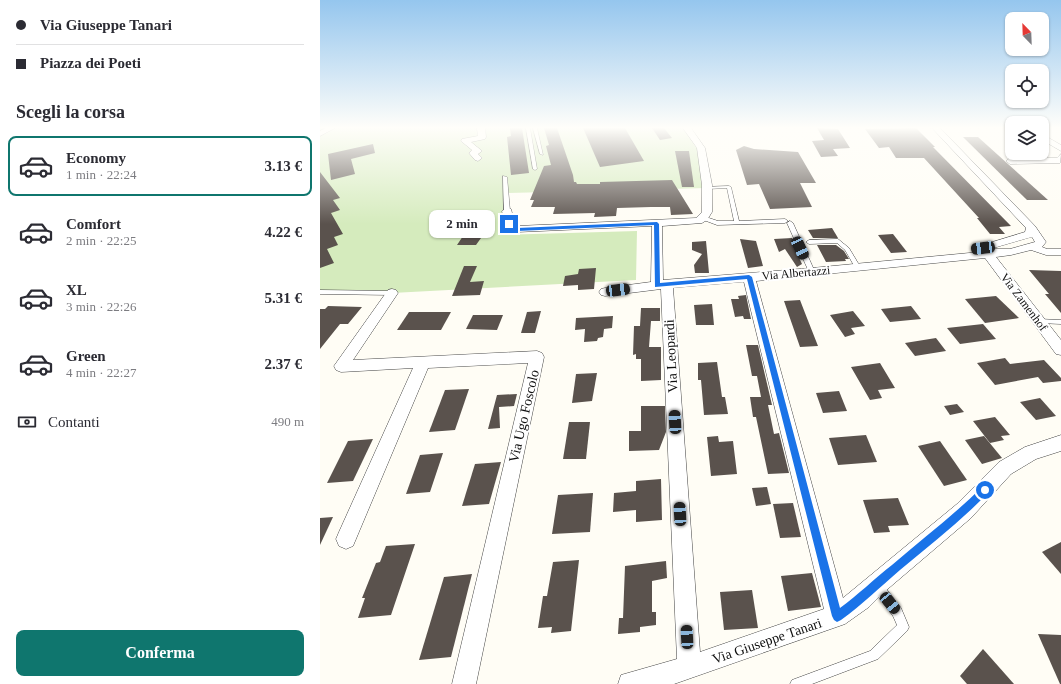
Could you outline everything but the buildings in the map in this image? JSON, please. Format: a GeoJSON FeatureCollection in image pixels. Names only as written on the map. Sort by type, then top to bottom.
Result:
{"type":"FeatureCollection","features":[{"type":"Feature","properties":{"kind":"street"},"geometry":{"type":"LineString","coordinates":[[507,211],[510,228],[517,229],[692,222],[704,218],[707,212],[707,188],[703,160]]}},
{"type":"Feature","properties":{"kind":"street"},"geometry":{"type":"LineString","coordinates":[[967,160],[1032,228],[1041,242],[1033,247]]}},
{"type":"Feature","properties":{"kind":"street"},"geometry":{"type":"LineString","coordinates":[[1010,161],[1038,160]]}},
{"type":"Feature","properties":{"kind":"street","name":"Via Leopardi"},"geometry":{"type":"LineString","coordinates":[[657,224],[689,668]]}},
{"type":"Feature","properties":{"kind":"street","name":"Via Albertazzi"},"geometry":{"type":"LineString","coordinates":[[605,292],[662,285],[914,262],[985,251],[1024,237],[1030,234],[1032,228]]}},
{"type":"Feature","properties":{"kind":"street"},"geometry":{"type":"LineString","coordinates":[[1033,247],[1046,252],[1061,252]]}},
{"type":"Feature","properties":{"kind":"street","name":"Via Albertazzi"},"geometry":{"type":"LineString","coordinates":[[985,251],[1011,252],[1033,247]]}},
{"type":"Feature","properties":{"kind":"street","name":"Via Zamenhof"},"geometry":{"type":"LineString","coordinates":[[985,251],[1061,350]]}},
{"type":"Feature","properties":{"kind":"street"},"geometry":{"type":"LineString","coordinates":[[749,277],[837,616]]}},
{"type":"Feature","properties":{"kind":"street","name":"Via Ugo Foscolo"},"geometry":{"type":"LineString","coordinates":[[392,293],[341,366],[537,357],[464,684]]}},
{"type":"Feature","properties":{"kind":"street"},"geometry":{"type":"LineString","coordinates":[[346,539],[423,362]]}},
{"type":"Feature","properties":{"kind":"street","name":"Via Giuseppe Tanari"},"geometry":{"type":"LineString","coordinates":[[630,684],[689,668],[837,616],[861,599],[875,585],[964,511],[1005,468],[1031,453],[1061,443]]}},
{"type":"Feature","properties":{"kind":"lane"},"geometry":{"type":"LineString","coordinates":[[533,160],[535,169]]}},
{"type":"Feature","properties":{"kind":"lane"},"geometry":{"type":"LineString","coordinates":[[505,177],[507,211]]}},
{"type":"Feature","properties":{"kind":"lane"},"geometry":{"type":"LineString","coordinates":[[707,188],[729,187],[737,222]]}},
{"type":"Feature","properties":{"kind":"lane"},"geometry":{"type":"LineString","coordinates":[[704,218],[717,223],[787,222],[812,272]]}},
{"type":"Feature","properties":{"kind":"lane"},"geometry":{"type":"LineString","coordinates":[[809,242],[838,241],[847,249],[858,268]]}},
{"type":"Feature","properties":{"kind":"lane"},"geometry":{"type":"LineString","coordinates":[[320,292],[392,293]]}},
{"type":"Feature","properties":{"kind":"lane"},"geometry":{"type":"LineString","coordinates":[[1039,322],[1061,322]]}},
{"type":"Feature","properties":{"kind":"lane"},"geometry":{"type":"LineString","coordinates":[[796,684],[874,656],[903,627],[897,612],[875,585]]}},
{"type":"Feature","properties":{"kind":"green space"},"geometry":{"type":"Polygon","coordinates":[[[320,160],[703,160],[707,188],[506,193],[507,211],[500,235],[637,231],[636,280],[392,293],[320,294],[320,160]]]}},
{"type":"Feature","properties":{"kind":"route"},"geometry":{"type":"LineString","coordinates":[[509,224],[510,228],[517,229],[657,224],[657,285],[749,277],[837,616],[861,599],[875,585],[964,511],[985,490]]}}]}
